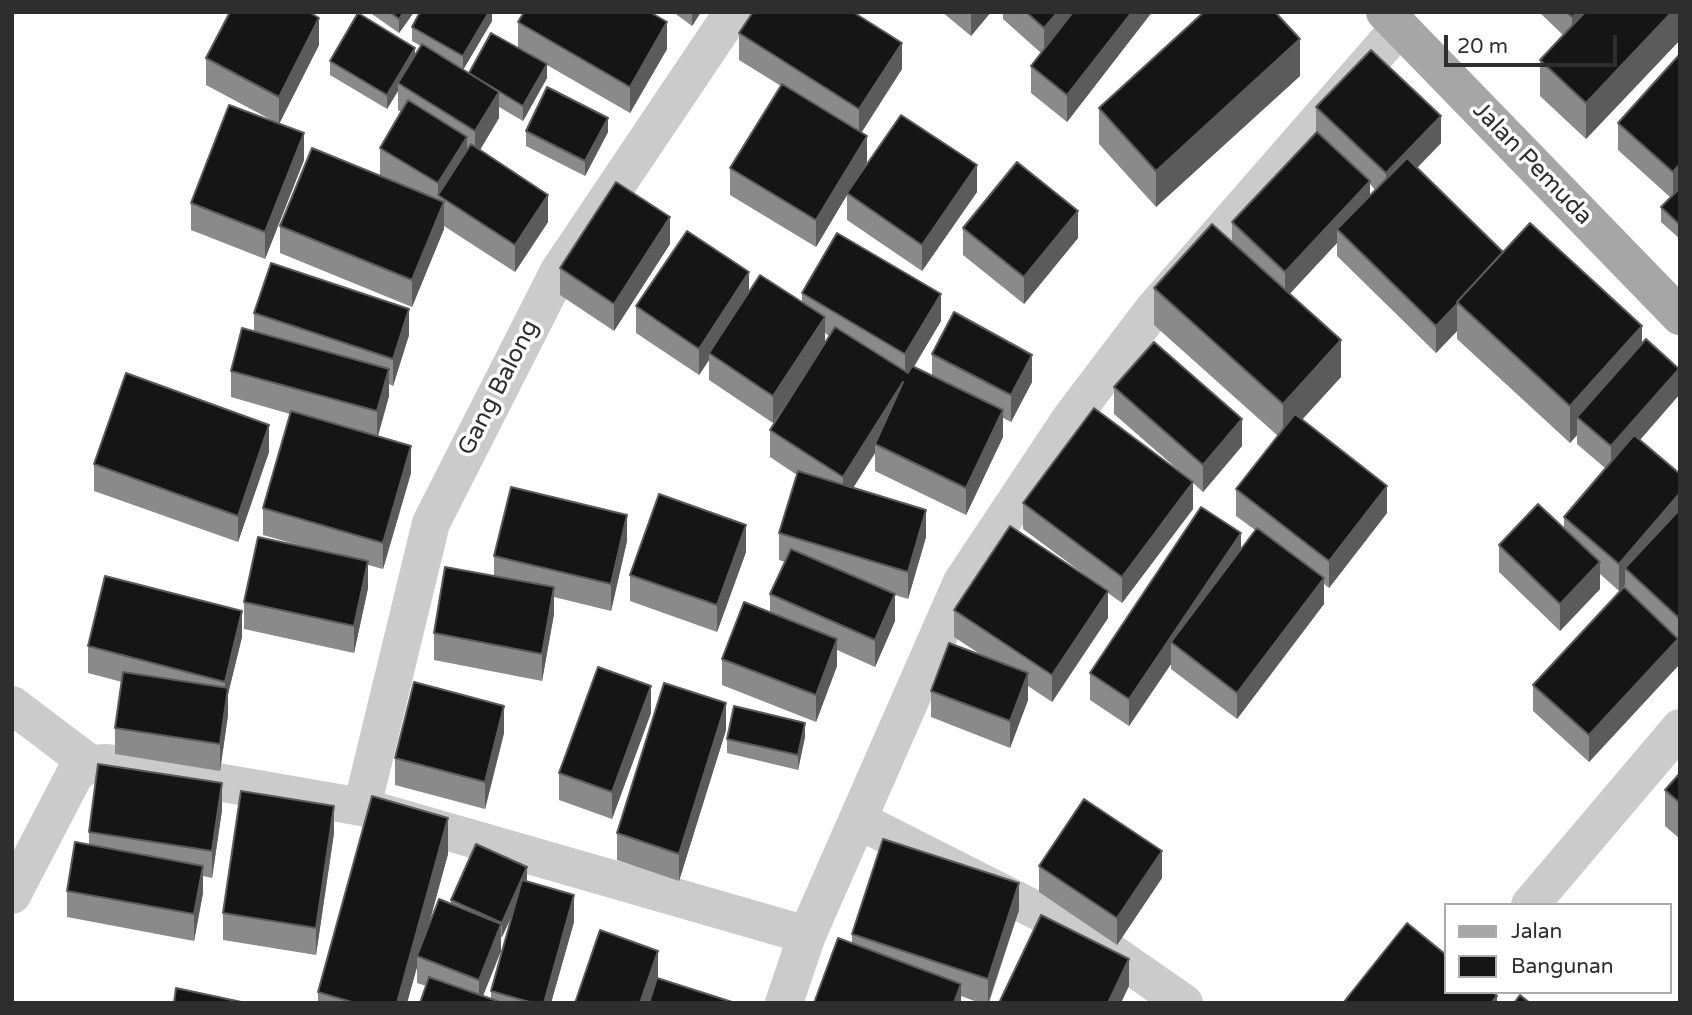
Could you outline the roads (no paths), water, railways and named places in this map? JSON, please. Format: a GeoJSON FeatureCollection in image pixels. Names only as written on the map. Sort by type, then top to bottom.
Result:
{"type":"FeatureCollection","features":[{"type":"Feature","properties":{"kind":"main road","name":"Jalan Pemuda"},"geometry":{"type":"LineString","coordinates":[[1392,20],[1680,316]]}},
{"type":"Feature","properties":{"kind":"street","name":"Gang Balong"},"geometry":{"type":"LineString","coordinates":[[362,807],[431,523],[559,271],[733,12]]}},
{"type":"Feature","properties":{"kind":"street"},"geometry":{"type":"LineString","coordinates":[[784,1003],[807,935],[962,582],[1072,418],[1153,310],[1392,20]]}},
{"type":"Feature","properties":{"kind":"street"},"geometry":{"type":"LineString","coordinates":[[12,705],[90,764]]}},
{"type":"Feature","properties":{"kind":"street"},"geometry":{"type":"LineString","coordinates":[[1532,903],[1680,728]]}},
{"type":"Feature","properties":{"kind":"street"},"geometry":{"type":"LineString","coordinates":[[12,895],[76,772],[90,764],[107,763],[362,807],[807,935]]}},
{"type":"Feature","properties":{"kind":"street"},"geometry":{"type":"LineString","coordinates":[[858,820],[1089,937],[1184,1003]]}}]}
